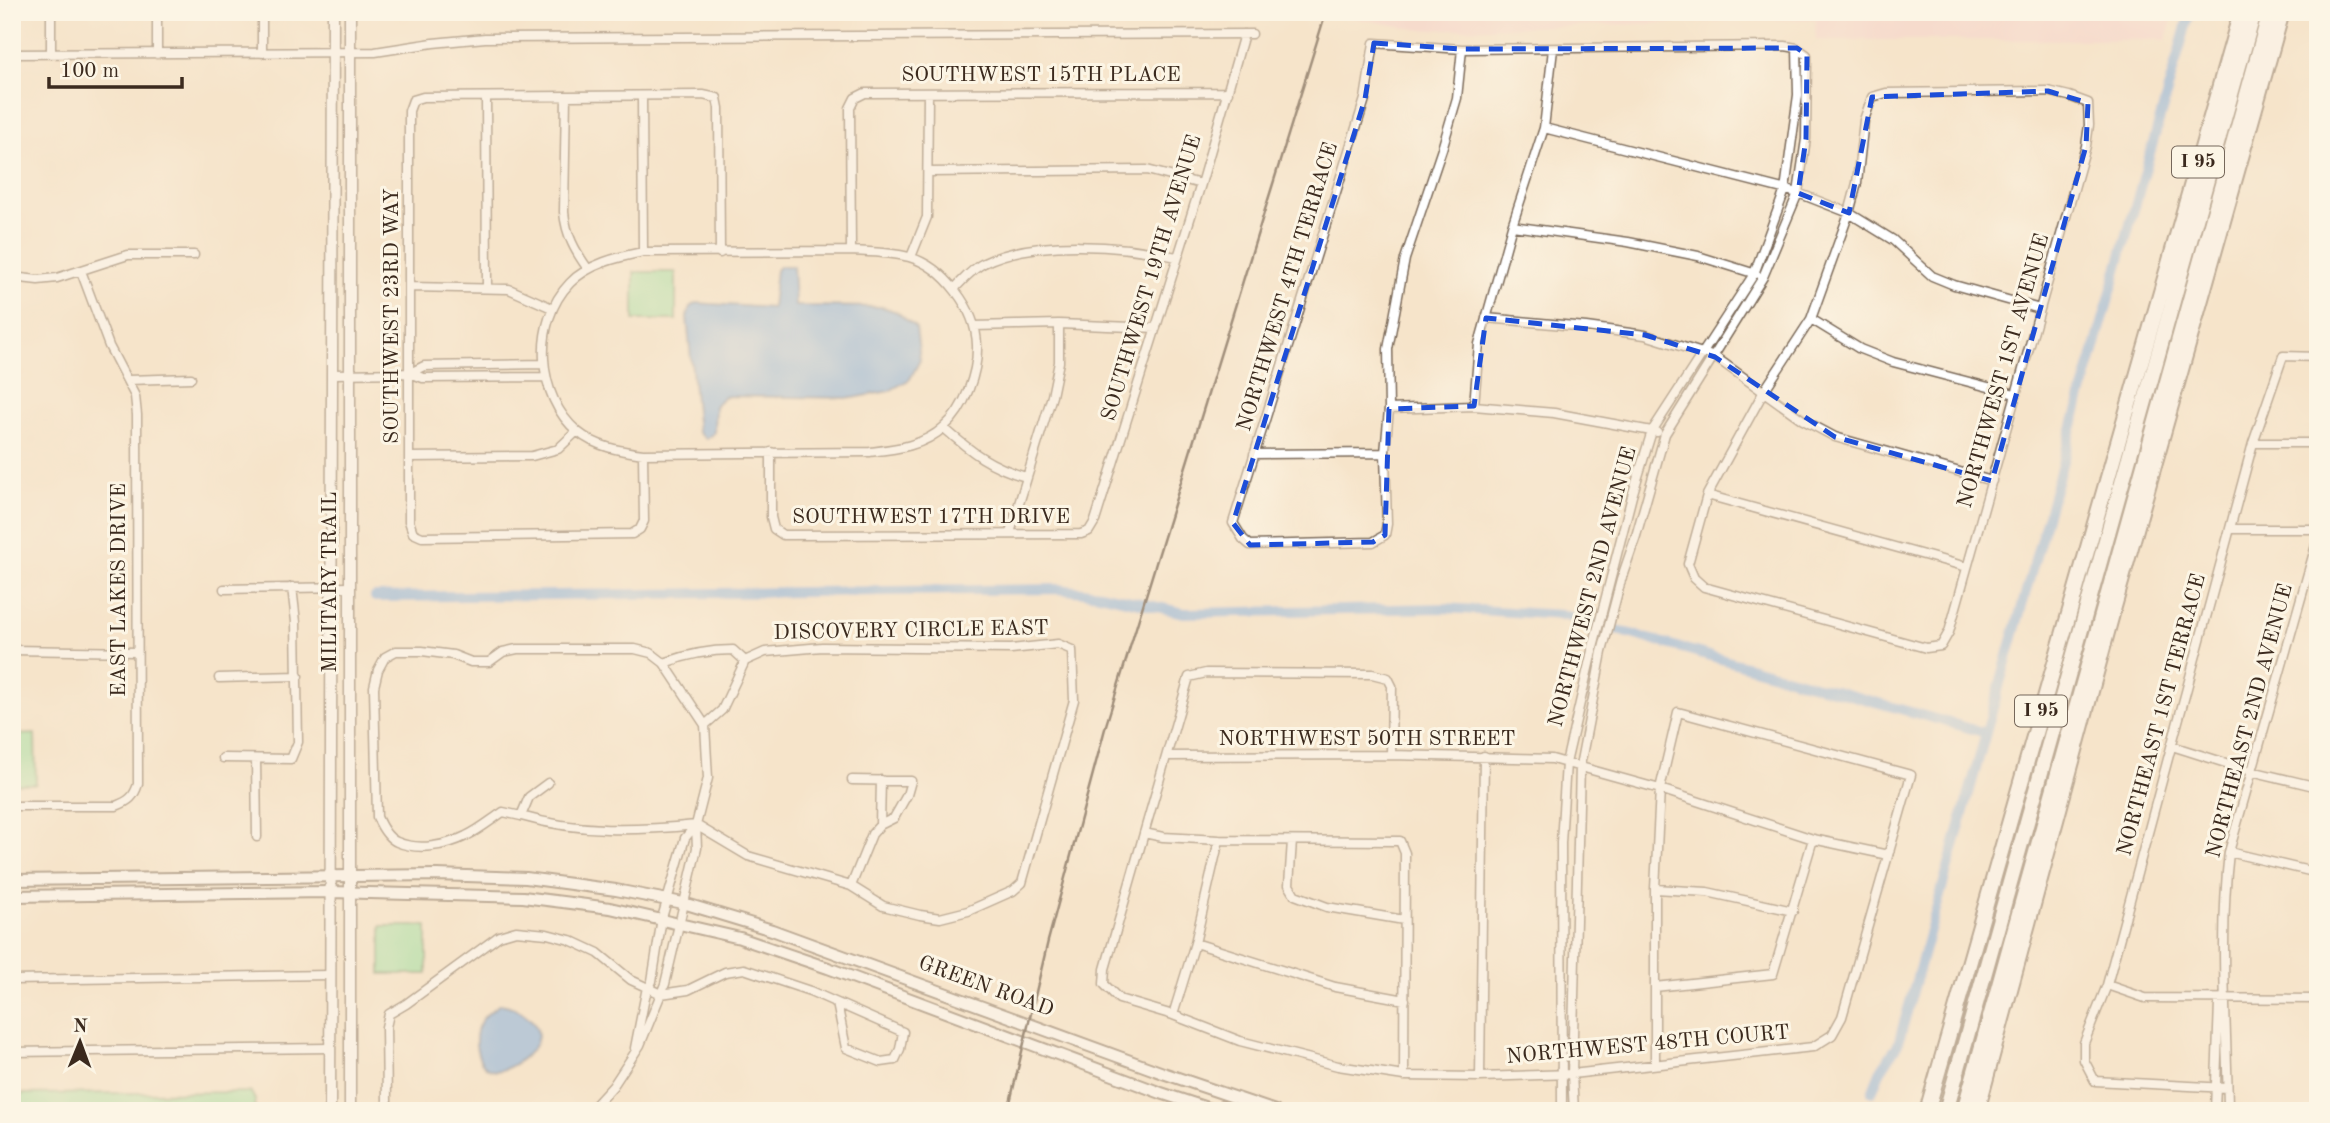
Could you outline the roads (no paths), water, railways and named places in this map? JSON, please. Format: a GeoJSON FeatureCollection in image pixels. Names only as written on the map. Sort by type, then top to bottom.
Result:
{"type":"FeatureCollection","features":[{"type":"Feature","properties":{"kind":"highway","name":"I 95"},"geometry":{"type":"LineString","coordinates":[[1927,1111],[2241,12]]}},
{"type":"Feature","properties":{"kind":"highway"},"geometry":{"type":"LineString","coordinates":[[1946,1111],[2254,12]]}},
{"type":"Feature","properties":{"kind":"highway"},"geometry":{"type":"LineString","coordinates":[[1964,1111],[2270,12]]}},
{"type":"Feature","properties":{"kind":"highway","name":"I 95"},"geometry":{"type":"LineString","coordinates":[[1977,1111],[2112,614],[2282,12]]}},
{"type":"Feature","properties":{"kind":"main road","name":"GREEN ROAD"},"geometry":{"type":"LineString","coordinates":[[12,880],[330,875],[526,878],[669,900],[772,930],[1275,1111]]}},
{"type":"Feature","properties":{"kind":"main road","name":"GREEN ROAD"},"geometry":{"type":"LineString","coordinates":[[12,896],[330,892],[523,897],[610,908],[740,938],[1216,1111]]}},
{"type":"Feature","properties":{"kind":"street"},"geometry":{"type":"LineString","coordinates":[[51,12],[51,54]]}},
{"type":"Feature","properties":{"kind":"street"},"geometry":{"type":"LineString","coordinates":[[157,12],[157,54]]}},
{"type":"Feature","properties":{"kind":"street"},"geometry":{"type":"LineString","coordinates":[[262,12],[262,53]]}},
{"type":"Feature","properties":{"kind":"street","name":"MILITARY TRAIL"},"geometry":{"type":"LineString","coordinates":[[330,1111],[333,12]]}},
{"type":"Feature","properties":{"kind":"street","name":"MILITARY TRAIL"},"geometry":{"type":"LineString","coordinates":[[350,1111],[351,12]]}},
{"type":"Feature","properties":{"kind":"street","name":"SOUTHWEST 19TH AVENUE"},"geometry":{"type":"LineString","coordinates":[[351,53],[485,38],[1248,34],[1095,521],[1089,531]]}},
{"type":"Feature","properties":{"kind":"street","name":"NORTHWEST 4TH TERRACE"},"geometry":{"type":"LineString","coordinates":[[1385,453],[1387,524],[1385,535],[1373,541],[1250,545],[1242,539],[1233,523],[1365,99],[1374,43],[1462,49]]}},
{"type":"Feature","properties":{"kind":"street"},"geometry":{"type":"LineString","coordinates":[[1254,454],[1385,453],[1389,409],[1388,349],[1405,259],[1457,98],[1462,49],[1797,48]]}},
{"type":"Feature","properties":{"kind":"street","name":"NORTHWEST 2ND AVENUE"},"geometry":{"type":"LineString","coordinates":[[1562,1111],[1561,843],[1566,763],[1603,606],[1652,431],[1701,352],[1759,275],[1785,190],[1798,95],[1797,48]]}},
{"type":"Feature","properties":{"kind":"street","name":"NORTHWEST 2ND AVENUE"},"geometry":{"type":"LineString","coordinates":[[1574,1111],[1572,1074],[1580,766],[1605,645],[1621,580],[1665,434],[1715,356],[1759,275],[1798,193],[1806,139],[1807,54],[1797,48]]}},
{"type":"Feature","properties":{"kind":"street"},"geometry":{"type":"LineString","coordinates":[[1474,406],[1479,344],[1544,128],[1553,49]]}},
{"type":"Feature","properties":{"kind":"street"},"geometry":{"type":"LineString","coordinates":[[12,54],[351,53]]}},
{"type":"Feature","properties":{"kind":"street","name":"NORTHWEST 1ST AVENUE"},"geometry":{"type":"LineString","coordinates":[[1707,495],[1688,564],[1694,579],[1704,587],[1913,645],[1926,648],[1941,646],[1949,632],[2087,146],[2088,103],[2048,91],[1886,93],[1872,97],[1864,120],[1857,183],[1849,214]]}},
{"type":"Feature","properties":{"kind":"street","name":"SOUTHWEST 15TH PLACE"},"geometry":{"type":"LineString","coordinates":[[851,251],[850,108],[855,98],[865,93],[1228,92]]}},
{"type":"Feature","properties":{"kind":"street"},"geometry":{"type":"LineString","coordinates":[[911,257],[927,217],[928,93]]}},
{"type":"Feature","properties":{"kind":"street"},"geometry":{"type":"LineString","coordinates":[[487,288],[486,97],[704,95],[717,98],[720,253]]}},
{"type":"Feature","properties":{"kind":"street"},"geometry":{"type":"LineString","coordinates":[[566,96],[566,229],[588,270]]}},
{"type":"Feature","properties":{"kind":"street"},"geometry":{"type":"LineString","coordinates":[[642,96],[643,252]]}},
{"type":"Feature","properties":{"kind":"street","name":"SOUTHWEST 23RD WAY"},"geometry":{"type":"LineString","coordinates":[[486,97],[424,97],[413,100],[409,111],[409,521],[413,533],[422,537],[632,534],[640,529],[644,521],[643,454]]}},
{"type":"Feature","properties":{"kind":"street"},"geometry":{"type":"LineString","coordinates":[[1544,128],[1798,193],[1849,214],[1893,240],[1932,276],[1954,285],[2040,309]]}},
{"type":"Feature","properties":{"kind":"street"},"geometry":{"type":"LineString","coordinates":[[928,172],[1147,170],[1201,184]]}},
{"type":"Feature","properties":{"kind":"street"},"geometry":{"type":"LineString","coordinates":[[1849,214],[1811,318],[1764,391],[1707,495],[1967,566]]}},
{"type":"Feature","properties":{"kind":"street"},"geometry":{"type":"LineString","coordinates":[[1513,226],[1628,242],[1698,256],[1759,275]]}},
{"type":"Feature","properties":{"kind":"street"},"geometry":{"type":"LineString","coordinates":[[955,288],[981,264],[1011,251],[1041,247],[1137,248],[1177,257]]}},
{"type":"Feature","properties":{"kind":"street"},"geometry":{"type":"LineString","coordinates":[[851,251],[911,257],[933,269],[955,288],[974,326],[978,344],[972,375],[961,405],[944,428],[922,442],[902,449],[870,452],[643,454],[618,450],[591,440],[577,431],[552,396],[544,364],[545,330],[552,308],[570,283],[588,270],[615,258],[643,252],[851,251]]}},
{"type":"Feature","properties":{"kind":"street"},"geometry":{"type":"LineString","coordinates":[[12,277],[38,280],[80,271],[128,255],[194,255]]}},
{"type":"Feature","properties":{"kind":"street","name":"EAST LAKES DRIVE"},"geometry":{"type":"LineString","coordinates":[[12,806],[116,806],[134,795],[138,784],[135,396],[109,346],[80,271]]}},
{"type":"Feature","properties":{"kind":"street"},"geometry":{"type":"LineString","coordinates":[[410,287],[509,289],[552,308]]}},
{"type":"Feature","properties":{"kind":"street"},"geometry":{"type":"LineString","coordinates":[[1486,318],[1645,335],[1715,356],[1802,420],[1835,437],[1992,481]]}},
{"type":"Feature","properties":{"kind":"street"},"geometry":{"type":"LineString","coordinates":[[1811,318],[1860,349],[1893,362],[2015,394]]}},
{"type":"Feature","properties":{"kind":"street"},"geometry":{"type":"LineString","coordinates":[[974,326],[1059,324],[1156,328]]}},
{"type":"Feature","properties":{"kind":"street"},"geometry":{"type":"LineString","coordinates":[[1010,533],[1052,396],[1059,362],[1059,324]]}},
{"type":"Feature","properties":{"kind":"street","name":"NORTHEAST 1ST TERRACE"},"geometry":{"type":"LineString","coordinates":[[2216,1087],[2095,1081],[2084,1060],[2084,1043],[2107,985],[2253,443],[2283,356],[2318,356]]}},
{"type":"Feature","properties":{"kind":"street"},"geometry":{"type":"LineString","coordinates":[[410,373],[424,366],[544,364]]}},
{"type":"Feature","properties":{"kind":"street"},"geometry":{"type":"LineString","coordinates":[[332,374],[410,373],[423,378],[546,377]]}},
{"type":"Feature","properties":{"kind":"street"},"geometry":{"type":"LineString","coordinates":[[128,380],[191,378]]}},
{"type":"Feature","properties":{"kind":"street"},"geometry":{"type":"LineString","coordinates":[[1389,409],[1474,406],[1553,413],[1665,434]]}},
{"type":"Feature","properties":{"kind":"street"},"geometry":{"type":"LineString","coordinates":[[944,428],[978,457],[1002,470],[1026,477]]}},
{"type":"Feature","properties":{"kind":"street"},"geometry":{"type":"LineString","coordinates":[[409,457],[532,456],[558,449],[577,431]]}},
{"type":"Feature","properties":{"kind":"street"},"geometry":{"type":"LineString","coordinates":[[2253,443],[2318,443]]}},
{"type":"Feature","properties":{"kind":"street","name":"SOUTHWEST 17TH DRIVE"},"geometry":{"type":"LineString","coordinates":[[771,452],[771,517],[774,529],[783,535],[1081,534],[1089,531]]}},
{"type":"Feature","properties":{"kind":"street"},"geometry":{"type":"LineString","coordinates":[[2230,529],[2318,529]]}},
{"type":"Feature","properties":{"kind":"street","name":"NORTHEAST 2ND AVENUE"},"geometry":{"type":"LineString","coordinates":[[2228,1111],[2223,998],[2224,894],[2230,852],[2318,538]]}},
{"type":"Feature","properties":{"kind":"street"},"geometry":{"type":"LineString","coordinates":[[223,758],[291,759],[298,742],[296,622],[292,587]]}},
{"type":"Feature","properties":{"kind":"street"},"geometry":{"type":"LineString","coordinates":[[224,589],[349,587]]}},
{"type":"Feature","properties":{"kind":"street","name":"DISCOVERY CIRCLE EAST"},"geometry":{"type":"LineString","coordinates":[[696,825],[748,856],[851,886],[883,906],[940,918],[991,902],[1013,891],[1022,883],[1074,701],[1072,649],[1058,644],[1011,649],[822,647],[765,652],[746,661]]}},
{"type":"Feature","properties":{"kind":"street"},"geometry":{"type":"LineString","coordinates":[[590,1111],[613,1086],[640,1045],[661,994],[697,848],[696,825],[708,778],[705,725],[664,663],[651,653],[635,649],[517,649],[503,652],[489,662],[471,662],[453,655],[422,651],[396,651],[385,657],[378,670],[373,709],[377,817],[383,830],[396,842],[420,846],[445,845],[468,835],[503,812],[588,829],[622,831],[696,825]]}},
{"type":"Feature","properties":{"kind":"street"},"geometry":{"type":"LineString","coordinates":[[12,650],[136,652]]}},
{"type":"Feature","properties":{"kind":"street"},"geometry":{"type":"LineString","coordinates":[[664,663],[690,653],[712,650],[733,650],[746,661],[722,710],[705,725]]}},
{"type":"Feature","properties":{"kind":"street"},"geometry":{"type":"LineString","coordinates":[[1391,755],[1392,686],[1388,678],[1372,674],[1206,673],[1189,677],[1144,833],[1219,840],[1400,841],[1405,852],[1404,1076]]}},
{"type":"Feature","properties":{"kind":"street"},"geometry":{"type":"LineString","coordinates":[[219,678],[298,676]]}},
{"type":"Feature","properties":{"kind":"street"},"geometry":{"type":"LineString","coordinates":[[1655,1063],[1655,888],[1660,789],[1678,712],[1911,775],[1888,855]]}},
{"type":"Feature","properties":{"kind":"street"},"geometry":{"type":"LineString","coordinates":[[2172,746],[2251,771],[2318,787]]}},
{"type":"Feature","properties":{"kind":"street","name":"NORTHWEST 50TH STREET"},"geometry":{"type":"LineString","coordinates":[[1167,756],[1391,755],[1552,759],[1660,789],[1814,839],[1888,855]]}},
{"type":"Feature","properties":{"kind":"street"},"geometry":{"type":"LineString","coordinates":[[1480,1077],[1484,756]]}},
{"type":"Feature","properties":{"kind":"street"},"geometry":{"type":"LineString","coordinates":[[256,760],[257,837]]}},
{"type":"Feature","properties":{"kind":"street"},"geometry":{"type":"LineString","coordinates":[[851,886],[872,834],[880,825],[894,818],[907,795],[911,781],[852,780]]}},
{"type":"Feature","properties":{"kind":"street"},"geometry":{"type":"LineString","coordinates":[[880,825],[881,780]]}},
{"type":"Feature","properties":{"kind":"street"},"geometry":{"type":"LineString","coordinates":[[521,816],[529,797],[548,783]]}},
{"type":"Feature","properties":{"kind":"street"},"geometry":{"type":"LineString","coordinates":[[634,1054],[662,918],[685,838],[696,825]]}},
{"type":"Feature","properties":{"kind":"street","name":"NORTHWEST 48TH COURT"},"geometry":{"type":"LineString","coordinates":[[1144,833],[1105,969],[1104,984],[1119,999],[1173,1015],[1240,1041],[1338,1066],[1404,1076],[1561,1075],[1813,1047],[1832,1035],[1842,1017],[1888,855]]}},
{"type":"Feature","properties":{"kind":"street"},"geometry":{"type":"LineString","coordinates":[[1654,987],[1773,974],[1814,839]]}},
{"type":"Feature","properties":{"kind":"street"},"geometry":{"type":"LineString","coordinates":[[1173,1015],[1195,943],[1219,840]]}},
{"type":"Feature","properties":{"kind":"street"},"geometry":{"type":"LineString","coordinates":[[1292,841],[1290,885],[1295,895],[1327,907],[1404,920]]}},
{"type":"Feature","properties":{"kind":"street"},"geometry":{"type":"LineString","coordinates":[[2230,852],[2318,873]]}},
{"type":"Feature","properties":{"kind":"street"},"geometry":{"type":"LineString","coordinates":[[1655,888],[1707,892],[1793,911]]}},
{"type":"Feature","properties":{"kind":"street"},"geometry":{"type":"LineString","coordinates":[[385,1111],[388,1014],[499,936],[516,931],[547,934],[570,940],[598,953],[647,990],[661,994],[688,990],[725,972],[744,969],[774,978],[837,1003],[903,1032],[901,1049],[895,1060],[881,1062],[846,1048],[837,1003]]}},
{"type":"Feature","properties":{"kind":"street"},"geometry":{"type":"LineString","coordinates":[[1195,943],[1335,987],[1405,1000]]}},
{"type":"Feature","properties":{"kind":"street"},"geometry":{"type":"LineString","coordinates":[[12,980],[330,975]]}},
{"type":"Feature","properties":{"kind":"street"},"geometry":{"type":"LineString","coordinates":[[2107,985],[2145,998],[2318,999]]}},
{"type":"Feature","properties":{"kind":"street","name":"NORTHEAST 2ND AVENUE"},"geometry":{"type":"LineString","coordinates":[[2215,1111],[2219,1002],[2223,998]]}},
{"type":"Feature","properties":{"kind":"street"},"geometry":{"type":"LineString","coordinates":[[12,1052],[330,1048]]}},
{"type":"Feature","properties":{"kind":"street"},"geometry":{"type":"LineString","coordinates":[[2216,1087],[2228,1088]]}},
{"type":"Feature","properties":{"kind":"water"},"geometry":{"type":"Polygon","coordinates":[[[780,266],[793,266],[795,306],[882,307],[897,312],[916,328],[920,360],[910,379],[889,391],[853,398],[724,396],[715,406],[714,433],[706,439],[698,432],[687,317],[690,307],[696,303],[772,308],[776,270],[780,266]]]}},
{"type":"Feature","properties":{"kind":"water"},"geometry":{"type":"Polygon","coordinates":[[[500,1004],[514,1008],[528,1017],[537,1029],[538,1036],[533,1048],[522,1059],[507,1068],[493,1070],[487,1068],[480,1059],[476,1034],[484,1017],[500,1004]]]}},
{"type":"Feature","properties":{"kind":"waterway"},"geometry":{"type":"LineString","coordinates":[[1872,1092],[1880,1072],[1898,1044],[2190,12]]}},
{"type":"Feature","properties":{"kind":"waterway"},"geometry":{"type":"LineString","coordinates":[[375,597],[1058,589],[1100,594],[1184,613],[1444,608],[1563,615],[1986,733]]}},
{"type":"Feature","properties":{"kind":"railway"},"geometry":{"type":"LineString","coordinates":[[1008,1111],[1048,941],[1106,725],[1326,12]]}}]}
